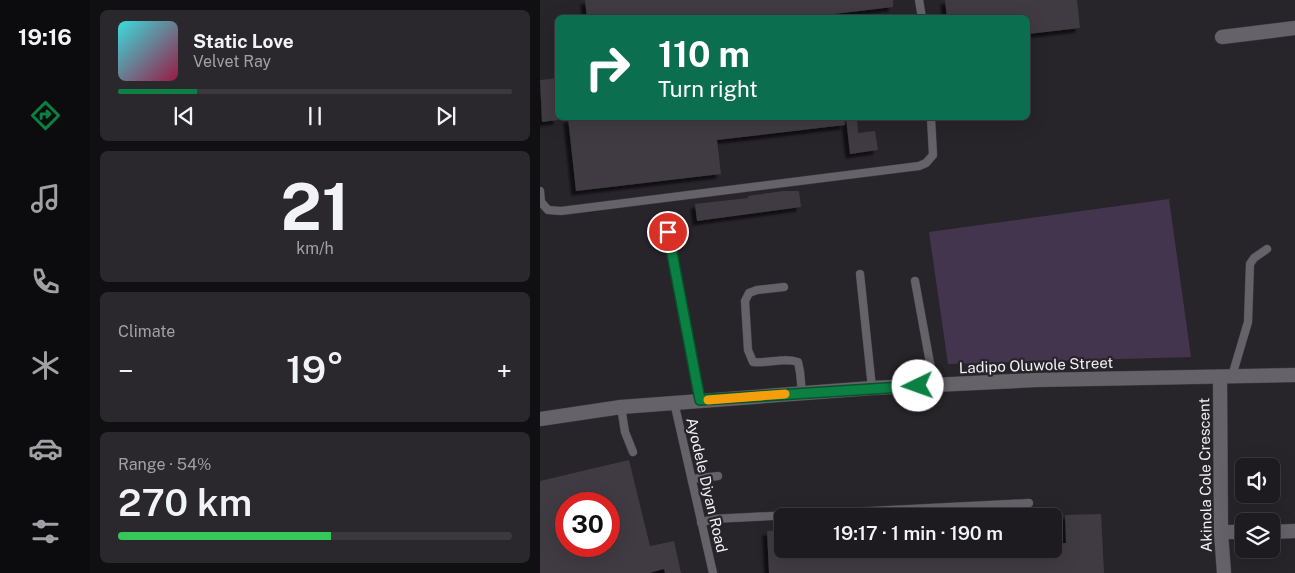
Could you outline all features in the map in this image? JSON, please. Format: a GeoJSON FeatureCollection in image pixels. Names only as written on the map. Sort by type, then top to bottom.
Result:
{"type":"FeatureCollection","features":[{"type":"Feature","properties":{"kind":"street"},"geometry":{"type":"LineString","coordinates":[[1222,37],[1295,28]]}},
{"type":"Feature","properties":{"kind":"street","name":"Ladipo Oluwole Street"},"geometry":{"type":"LineString","coordinates":[[540,419],[621,407],[674,402],[872,388],[1036,380],[1295,375]]}},
{"type":"Feature","properties":{"kind":"street","name":"Akinola Cole Crescent"},"geometry":{"type":"LineString","coordinates":[[1224,573],[1221,532],[1226,377]]}},
{"type":"Feature","properties":{"kind":"street"},"geometry":{"type":"LineString","coordinates":[[1280,532],[1295,531]]}},
{"type":"Feature","properties":{"kind":"street"},"geometry":{"type":"LineString","coordinates":[[1221,532],[1235,532]]}},
{"type":"Feature","properties":{"kind":"lane"},"geometry":{"type":"LineString","coordinates":[[919,0],[922,15]]}},
{"type":"Feature","properties":{"kind":"lane"},"geometry":{"type":"LineString","coordinates":[[540,191],[542,202],[548,210],[561,211],[919,166],[933,155],[931,120]]}},
{"type":"Feature","properties":{"kind":"lane"},"geometry":{"type":"LineString","coordinates":[[668,232],[700,400]]}},
{"type":"Feature","properties":{"kind":"lane"},"geometry":{"type":"LineString","coordinates":[[1226,377],[1248,322],[1250,264],[1254,258],[1267,249]]}},
{"type":"Feature","properties":{"kind":"lane"},"geometry":{"type":"LineString","coordinates":[[860,274],[872,388]]}},
{"type":"Feature","properties":{"kind":"lane"},"geometry":{"type":"LineString","coordinates":[[915,281],[934,385]]}},
{"type":"Feature","properties":{"kind":"lane"},"geometry":{"type":"LineString","coordinates":[[784,287],[757,290],[749,293],[745,301],[748,350],[753,362],[763,363],[789,359],[798,362],[802,393]]}},
{"type":"Feature","properties":{"kind":"lane","name":"Ayodele Diyan Road"},"geometry":{"type":"LineString","coordinates":[[674,402],[713,573]]}},
{"type":"Feature","properties":{"kind":"lane"},"geometry":{"type":"LineString","coordinates":[[621,407],[625,432],[633,452]]}},
{"type":"Feature","properties":{"kind":"lane"},"geometry":{"type":"LineString","coordinates":[[692,479],[718,476]]}},
{"type":"Feature","properties":{"kind":"lane"},"geometry":{"type":"LineString","coordinates":[[701,523],[712,519],[1029,503]]}},
{"type":"Feature","properties":{"kind":"shaded area"},"geometry":{"type":"Polygon","coordinates":[[[1169,199],[1191,357],[948,364],[929,232],[1169,199]]]}},
{"type":"Feature","properties":{"kind":"building"},"geometry":{"type":"Polygon","coordinates":[[[585,0],[893,0],[893,7],[825,15],[587,15],[585,0]]]}},
{"type":"Feature","properties":{"kind":"building"},"geometry":{"type":"Polygon","coordinates":[[[945,0],[1077,0],[1080,28],[1030,34],[1030,15],[947,15],[945,0]]]}},
{"type":"Feature","properties":{"kind":"building"},"geometry":{"type":"Polygon","coordinates":[[[555,78],[555,120],[558,120],[542,122],[540,80],[555,78]]]}},
{"type":"Feature","properties":{"kind":"building"},"geometry":{"type":"Polygon","coordinates":[[[568,120],[844,120],[845,125],[717,140],[721,174],[576,191],[568,120]]]}},
{"type":"Feature","properties":{"kind":"building"},"geometry":{"type":"Polygon","coordinates":[[[846,120],[857,120],[858,133],[875,131],[878,150],[850,154],[846,120]]]}},
{"type":"Feature","properties":{"kind":"building"},"geometry":{"type":"Polygon","coordinates":[[[783,191],[799,191],[801,207],[697,221],[695,204],[748,198],[748,196],[783,191]]]}},
{"type":"Feature","properties":{"kind":"building"},"geometry":{"type":"Polygon","coordinates":[[[629,460],[650,546],[674,541],[681,573],[665,573],[664,569],[649,573],[540,573],[540,481],[629,460]]]}},
{"type":"Feature","properties":{"kind":"building"},"geometry":{"type":"Polygon","coordinates":[[[1101,514],[1104,573],[769,573],[767,531],[774,531],[774,558],[1062,558],[1062,543],[1066,543],[1065,515],[1101,514]]]}},
{"type":"Feature","properties":{"kind":"slow traffic"},"geometry":{"type":"LineString","coordinates":[[708,400],[785,394]]}},
{"type":"Feature","properties":{"kind":"route"},"geometry":{"type":"LineString","coordinates":[[668,232],[700,400],[918,386]]}}]}
